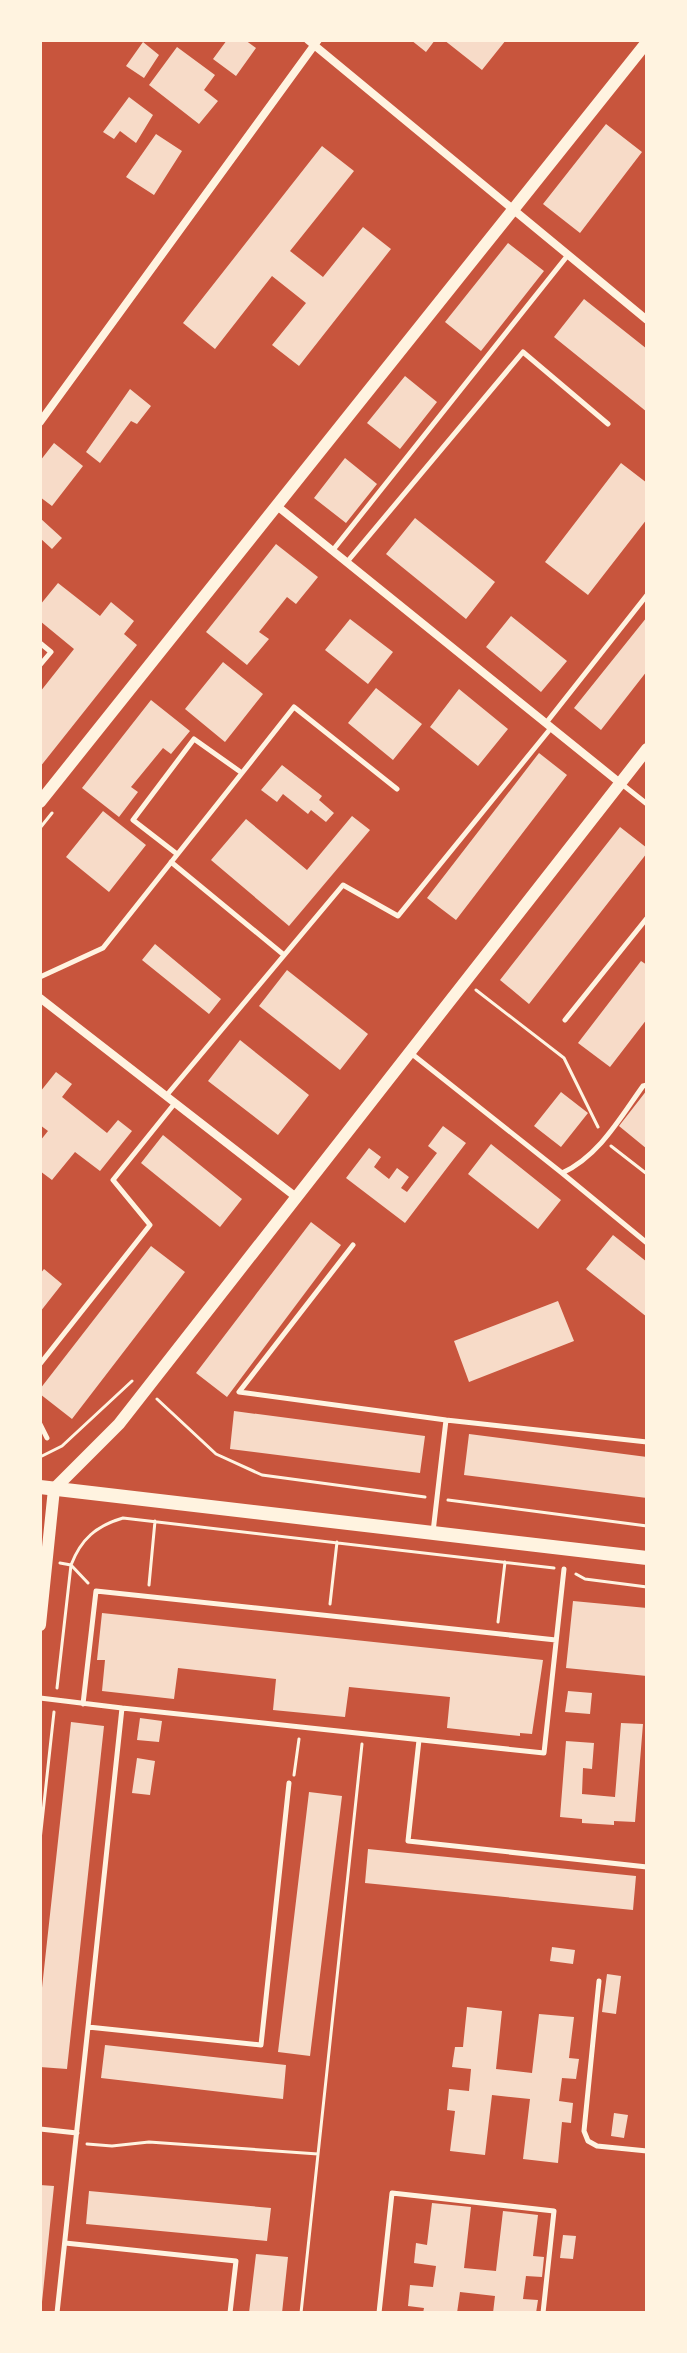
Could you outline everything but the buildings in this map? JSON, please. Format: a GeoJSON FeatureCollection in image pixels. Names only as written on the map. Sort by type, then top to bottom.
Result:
{"type":"FeatureCollection","features":[{"type":"Feature","properties":{"kind":"main road"},"geometry":{"type":"LineString","coordinates":[[47,1488],[647,1558]]}},
{"type":"Feature","properties":{"kind":"street"},"geometry":{"type":"LineString","coordinates":[[40,422],[313,42],[647,320]]}},
{"type":"Feature","properties":{"kind":"street"},"geometry":{"type":"LineString","coordinates":[[40,802],[647,42]]}},
{"type":"Feature","properties":{"kind":"street"},"geometry":{"type":"LineString","coordinates":[[277,506],[620,783]]}},
{"type":"Feature","properties":{"kind":"street"},"geometry":{"type":"LineString","coordinates":[[40,1625],[47,1488],[119,1424],[647,749]]}},
{"type":"Feature","properties":{"kind":"street"},"geometry":{"type":"LineString","coordinates":[[40,998],[296,1197]]}},
{"type":"Feature","properties":{"kind":"lane"},"geometry":{"type":"LineString","coordinates":[[333,550],[568,255]]}},
{"type":"Feature","properties":{"kind":"lane"},"geometry":{"type":"LineString","coordinates":[[347,562],[523,352],[608,424]]}},
{"type":"Feature","properties":{"kind":"lane"},"geometry":{"type":"LineString","coordinates":[[166,1096],[343,885],[398,916],[647,595]]}},
{"type":"Feature","properties":{"kind":"lane"},"geometry":{"type":"LineString","coordinates":[[40,643],[51,652],[40,665]]}},
{"type":"Feature","properties":{"kind":"lane"},"geometry":{"type":"LineString","coordinates":[[40,977],[103,948],[294,707],[397,789]]}},
{"type":"Feature","properties":{"kind":"lane"},"geometry":{"type":"LineString","coordinates":[[177,854],[133,820],[194,739],[242,773]]}},
{"type":"Feature","properties":{"kind":"lane"},"geometry":{"type":"LineString","coordinates":[[620,783],[647,804]]}},
{"type":"Feature","properties":{"kind":"lane"},"geometry":{"type":"LineString","coordinates":[[171,862],[284,955]]}},
{"type":"Feature","properties":{"kind":"lane"},"geometry":{"type":"LineString","coordinates":[[565,1020],[647,918]]}},
{"type":"Feature","properties":{"kind":"lane"},"geometry":{"type":"LineString","coordinates":[[411,1054],[647,1243]]}},
{"type":"Feature","properties":{"kind":"lane"},"geometry":{"type":"LineString","coordinates":[[562,1173],[581,1164],[604,1140],[643,1086],[647,1085]]}},
{"type":"Feature","properties":{"kind":"lane"},"geometry":{"type":"LineString","coordinates":[[40,1364],[150,1225],[113,1180],[175,1103]]}},
{"type":"Feature","properties":{"kind":"lane"},"geometry":{"type":"LineString","coordinates":[[353,1245],[239,1392],[446,1420],[647,1442]]}},
{"type":"Feature","properties":{"kind":"lane"},"geometry":{"type":"LineString","coordinates":[[433,1533],[446,1420]]}},
{"type":"Feature","properties":{"kind":"lane"},"geometry":{"type":"LineString","coordinates":[[40,1424],[47,1438]]}},
{"type":"Feature","properties":{"kind":"lane"},"geometry":{"type":"LineString","coordinates":[[40,1698],[544,1753],[564,1569]]}},
{"type":"Feature","properties":{"kind":"lane"},"geometry":{"type":"LineString","coordinates":[[83,1704],[96,1591],[556,1640]]}},
{"type":"Feature","properties":{"kind":"lane"},"geometry":{"type":"LineString","coordinates":[[57,2313],[122,1708]]}},
{"type":"Feature","properties":{"kind":"lane"},"geometry":{"type":"LineString","coordinates":[[419,1740],[408,1841],[647,1867]]}},
{"type":"Feature","properties":{"kind":"lane"},"geometry":{"type":"LineString","coordinates":[[88,2027],[261,2045],[289,1783]]}},
{"type":"Feature","properties":{"kind":"lane"},"geometry":{"type":"LineString","coordinates":[[599,1981],[584,2131],[588,2141],[597,2146],[647,2151]]}},
{"type":"Feature","properties":{"kind":"lane"},"geometry":{"type":"LineString","coordinates":[[40,2129],[77,2133]]}},
{"type":"Feature","properties":{"kind":"lane"},"geometry":{"type":"LineString","coordinates":[[379,2313],[392,2193],[554,2211],[543,2313]]}},
{"type":"Feature","properties":{"kind":"lane"},"geometry":{"type":"LineString","coordinates":[[65,2243],[236,2261],[230,2313]]}},
{"type":"Feature","properties":{"kind":"path"},"geometry":{"type":"LineString","coordinates":[[476,990],[564,1058],[604,1140],[647,1174]]}},
{"type":"Feature","properties":{"kind":"path"},"geometry":{"type":"LineString","coordinates":[[40,1457],[62,1446],[133,1380]]}},
{"type":"Feature","properties":{"kind":"path"},"geometry":{"type":"LineString","coordinates":[[165,1406],[216,1454],[262,1475],[647,1526]]}},
{"type":"Feature","properties":{"kind":"path"},"geometry":{"type":"LineString","coordinates":[[96,1591],[71,1565],[81,1543],[106,1523],[123,1518],[564,1569],[585,1579],[647,1587]]}},
{"type":"Feature","properties":{"kind":"path"},"geometry":{"type":"LineString","coordinates":[[147,1597],[155,1521]]}},
{"type":"Feature","properties":{"kind":"path"},"geometry":{"type":"LineString","coordinates":[[329,1616],[337,1542]]}},
{"type":"Feature","properties":{"kind":"path"},"geometry":{"type":"LineString","coordinates":[[497,1634],[505,1562]]}},
{"type":"Feature","properties":{"kind":"path"},"geometry":{"type":"LineString","coordinates":[[289,1783],[295,1771],[300,1727]]}},
{"type":"Feature","properties":{"kind":"path"},"geometry":{"type":"LineString","coordinates":[[301,2313],[364,1734]]}},
{"type":"Feature","properties":{"kind":"path"},"geometry":{"type":"LineString","coordinates":[[77,2133],[86,2144],[92,2146],[149,2142],[318,2154]]}}]}
